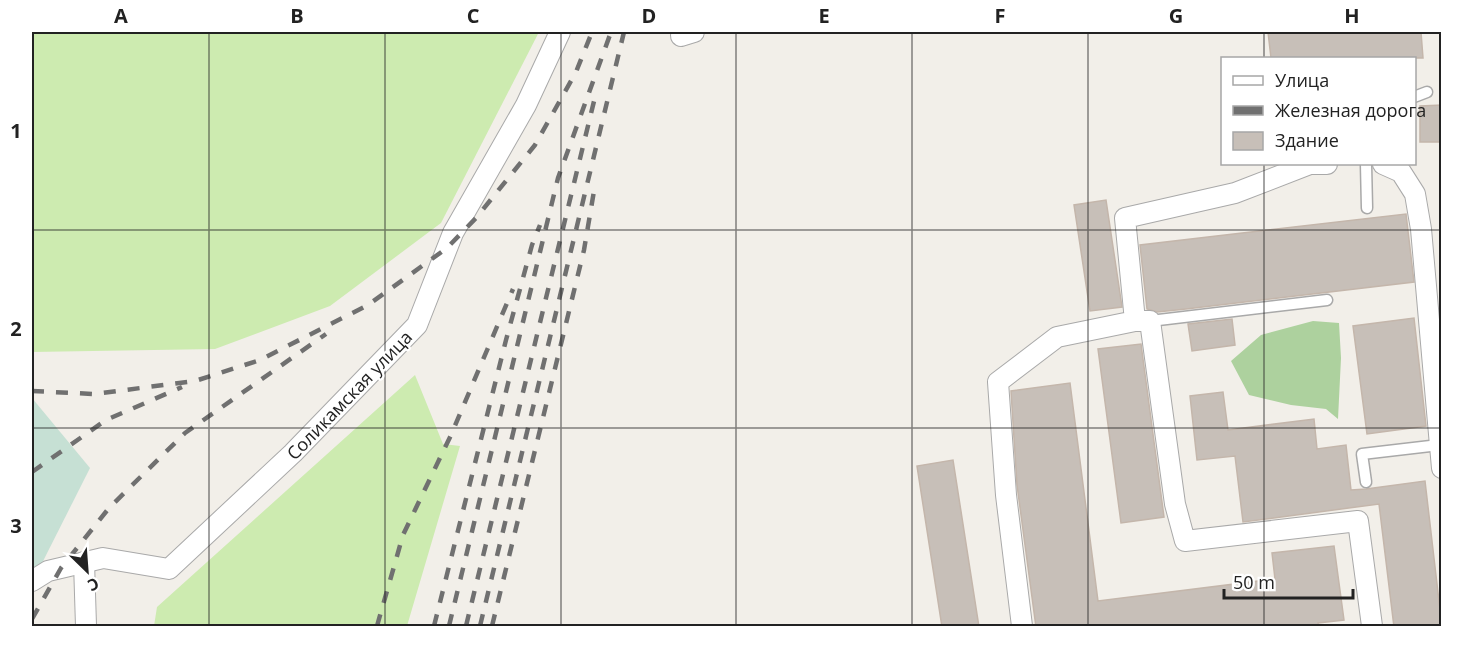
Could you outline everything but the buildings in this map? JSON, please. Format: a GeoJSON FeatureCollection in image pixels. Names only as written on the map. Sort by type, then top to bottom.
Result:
{"type":"FeatureCollection","features":[{"type":"Feature","properties":{"kind":"street","name":"Соликамская улица"},"geometry":{"type":"LineString","coordinates":[[93,560],[169,568],[293,453],[417,325],[453,233],[525,105],[560,32]]}},
{"type":"Feature","properties":{"kind":"street"},"geometry":{"type":"LineString","coordinates":[[1307,165],[1235,193],[1125,218],[1175,504],[1185,542],[1358,521],[1372,627]]}},
{"type":"Feature","properties":{"kind":"street"},"geometry":{"type":"LineString","coordinates":[[1385,165],[1401,172],[1416,194],[1442,468]]}},
{"type":"Feature","properties":{"kind":"street"},"geometry":{"type":"LineString","coordinates":[[1022,627],[1006,495],[998,382],[1057,337],[1143,321]]}},
{"type":"Feature","properties":{"kind":"street"},"geometry":{"type":"LineString","coordinates":[[32,581],[48,571],[93,560],[87,627]]}},
{"type":"Feature","properties":{"kind":"lane"},"geometry":{"type":"LineString","coordinates":[[1416,96],[1427,92]]}},
{"type":"Feature","properties":{"kind":"lane"},"geometry":{"type":"LineString","coordinates":[[1366,165],[1367,208]]}},
{"type":"Feature","properties":{"kind":"lane"},"geometry":{"type":"LineString","coordinates":[[1143,321],[1328,300]]}},
{"type":"Feature","properties":{"kind":"lane"},"geometry":{"type":"LineString","coordinates":[[1366,482],[1362,454],[1439,445]]}},
{"type":"Feature","properties":{"kind":"green space"},"geometry":{"type":"Polygon","coordinates":[[[32,32],[539,32],[441,223],[330,306],[215,349],[32,352],[32,32]]]}},
{"type":"Feature","properties":{"kind":"green space"},"geometry":{"type":"Polygon","coordinates":[[[1313,321],[1339,323],[1341,358],[1338,419],[1326,409],[1291,405],[1249,395],[1231,361],[1261,335],[1313,321]]]}},
{"type":"Feature","properties":{"kind":"green space"},"geometry":{"type":"Polygon","coordinates":[[[415,375],[443,444],[460,446],[407,626],[154,626],[157,607],[415,375]]]}},
{"type":"Feature","properties":{"kind":"green space"},"geometry":{"type":"Polygon","coordinates":[[[32,398],[90,468],[32,583],[32,398]]]}},
{"type":"Feature","properties":{"kind":"railway"},"geometry":{"type":"LineString","coordinates":[[32,391],[94,394],[195,381],[260,360],[368,305],[447,248],[476,218],[535,145],[576,72],[592,32]]}},
{"type":"Feature","properties":{"kind":"railway"},"geometry":{"type":"LineString","coordinates":[[449,626],[558,178],[611,32]]}},
{"type":"Feature","properties":{"kind":"railway"},"geometry":{"type":"LineString","coordinates":[[480,626],[624,32]]}},
{"type":"Feature","properties":{"kind":"railway"},"geometry":{"type":"LineString","coordinates":[[466,626],[596,93]]}},
{"type":"Feature","properties":{"kind":"railway"},"geometry":{"type":"LineString","coordinates":[[492,626],[584,250],[595,185]]}},
{"type":"Feature","properties":{"kind":"railway"},"geometry":{"type":"LineString","coordinates":[[434,626],[506,340],[532,245],[540,225]]}},
{"type":"Feature","properties":{"kind":"railway"},"geometry":{"type":"LineString","coordinates":[[377,626],[403,535],[451,435],[513,289]]}},
{"type":"Feature","properties":{"kind":"railway"},"geometry":{"type":"LineString","coordinates":[[32,619],[61,568],[109,508],[185,433],[326,334]]}},
{"type":"Feature","properties":{"kind":"railway"},"geometry":{"type":"LineString","coordinates":[[32,472],[106,420],[182,387]]}}]}
